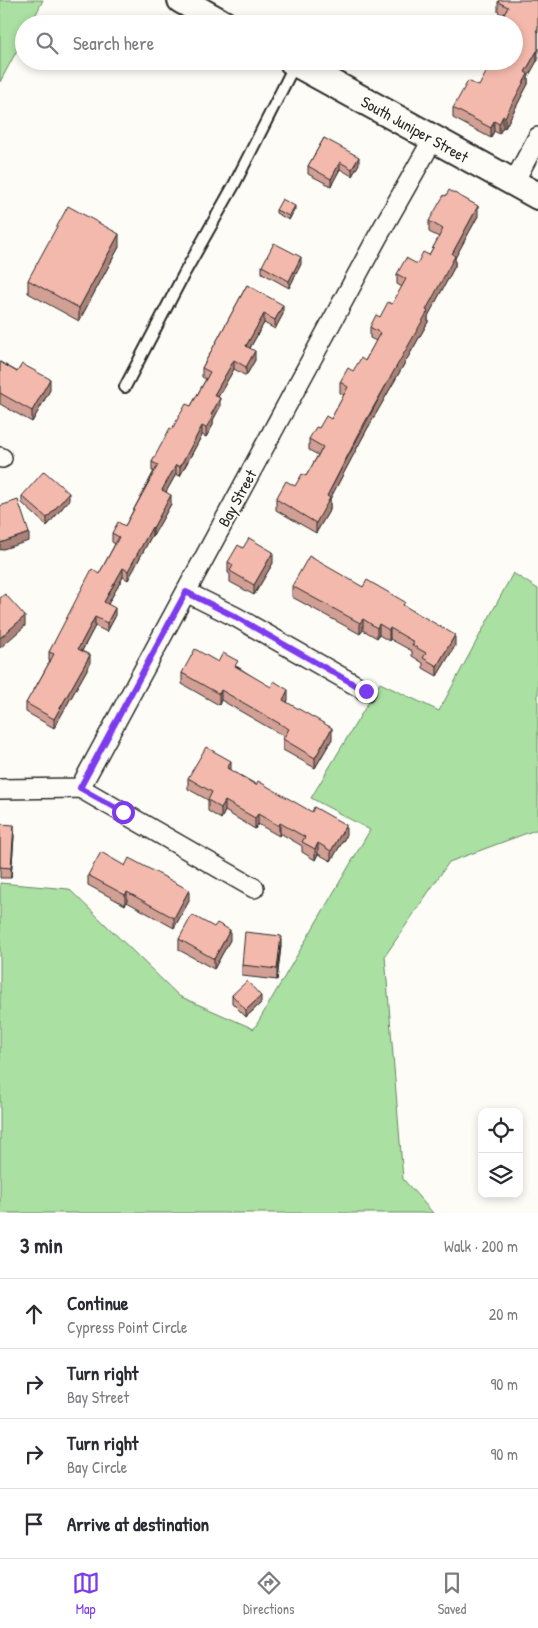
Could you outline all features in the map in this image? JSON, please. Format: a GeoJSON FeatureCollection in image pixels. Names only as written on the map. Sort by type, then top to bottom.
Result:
{"type":"FeatureCollection","features":[{"type":"Feature","properties":{"kind":"street"},"geometry":{"type":"LineString","coordinates":[[181,0],[208,15]]}},
{"type":"Feature","properties":{"kind":"street","name":"South Juniper Street"},"geometry":{"type":"LineString","coordinates":[[308,70],[538,196]]}},
{"type":"Feature","properties":{"kind":"street"},"geometry":{"type":"LineString","coordinates":[[514,182],[538,137]]}},
{"type":"Feature","properties":{"kind":"street","name":"Bay Street"},"geometry":{"type":"LineString","coordinates":[[80,788],[432,139]]}},
{"type":"Feature","properties":{"kind":"street"},"geometry":{"type":"LineString","coordinates":[[186,592],[236,617],[366,691]]}},
{"type":"Feature","properties":{"kind":"street"},"geometry":{"type":"LineString","coordinates":[[0,789],[80,788],[254,888]]}},
{"type":"Feature","properties":{"kind":"lane"},"geometry":{"type":"LineString","coordinates":[[125,387],[185,272],[234,185],[290,70]]}},
{"type":"Feature","properties":{"kind":"green space"},"geometry":{"type":"Polygon","coordinates":[[[0,0],[43,0],[36,15],[15,15],[15,54],[0,82],[0,0]]]}},
{"type":"Feature","properties":{"kind":"green space"},"geometry":{"type":"Polygon","coordinates":[[[513,573],[538,589],[538,829],[449,862],[385,956],[403,1179],[433,1213],[0,1213],[0,883],[69,889],[179,996],[254,1029],[370,830],[311,798],[380,683],[439,711],[513,573]]]}},
{"type":"Feature","properties":{"kind":"building"},"geometry":{"type":"Polygon","coordinates":[[[499,0],[538,0],[538,28],[536,31],[538,32],[538,51],[525,72],[528,74],[505,117],[503,116],[499,124],[494,121],[491,128],[453,108],[468,81],[479,86],[487,70],[523,70],[523,15],[504,15],[508,7],[498,2],[499,0]]]}},
{"type":"Feature","properties":{"kind":"building"},"geometry":{"type":"Polygon","coordinates":[[[324,138],[359,157],[352,169],[340,162],[331,179],[308,166],[324,138]]]}},
{"type":"Feature","properties":{"kind":"building"},"geometry":{"type":"Polygon","coordinates":[[[449,190],[478,206],[452,254],[455,256],[426,310],[428,311],[365,422],[327,496],[330,498],[316,523],[276,499],[286,481],[295,486],[302,474],[306,476],[323,447],[309,439],[316,427],[319,428],[326,416],[331,419],[348,387],[340,382],[348,368],[353,371],[361,358],[365,361],[380,333],[370,327],[376,315],[380,317],[388,302],[392,304],[406,279],[397,274],[406,258],[417,264],[423,252],[429,255],[443,229],[429,221],[449,190]]]}},
{"type":"Feature","properties":{"kind":"building"},"geometry":{"type":"Polygon","coordinates":[[[282,199],[295,206],[289,216],[276,210],[282,199]]]}},
{"type":"Feature","properties":{"kind":"building"},"geometry":{"type":"Polygon","coordinates":[[[68,206],[119,234],[79,308],[28,280],[68,206]]]}},
{"type":"Feature","properties":{"kind":"building"},"geometry":{"type":"Polygon","coordinates":[[[274,243],[301,257],[289,281],[262,266],[274,243]]]}},
{"type":"Feature","properties":{"kind":"building"},"geometry":{"type":"Polygon","coordinates":[[[247,285],[283,305],[275,320],[264,314],[246,346],[255,351],[246,367],[234,360],[214,395],[220,398],[211,415],[213,416],[206,428],[202,426],[180,467],[176,465],[162,490],[171,495],[128,571],[123,568],[104,602],[115,608],[107,623],[95,617],[78,649],[90,655],[54,719],[26,703],[54,654],[49,652],[92,569],[99,574],[119,537],[112,533],[118,522],[125,526],[158,465],[152,462],[170,428],[172,429],[186,404],[191,406],[210,372],[202,368],[247,285]]]}},
{"type":"Feature","properties":{"kind":"building"},"geometry":{"type":"Polygon","coordinates":[[[0,362],[17,372],[22,364],[50,379],[32,411],[0,393],[0,362]]]}},
{"type":"Feature","properties":{"kind":"building"},"geometry":{"type":"Polygon","coordinates":[[[44,471],[69,493],[47,518],[22,496],[44,471]]]}},
{"type":"Feature","properties":{"kind":"building"},"geometry":{"type":"Polygon","coordinates":[[[18,500],[29,533],[0,543],[0,506],[18,500]]]}},
{"type":"Feature","properties":{"kind":"building"},"geometry":{"type":"Polygon","coordinates":[[[249,538],[273,552],[254,585],[230,571],[233,565],[228,562],[238,545],[243,548],[249,538]]]}},
{"type":"Feature","properties":{"kind":"building"},"geometry":{"type":"Polygon","coordinates":[[[309,556],[363,587],[367,580],[405,602],[403,605],[455,635],[437,666],[423,658],[426,653],[412,645],[414,642],[390,628],[389,630],[379,624],[377,628],[363,619],[360,623],[292,586],[309,556]]]}},
{"type":"Feature","properties":{"kind":"building"},"geometry":{"type":"Polygon","coordinates":[[[5,594],[25,616],[0,638],[0,598],[5,594]]]}},
{"type":"Feature","properties":{"kind":"building"},"geometry":{"type":"Polygon","coordinates":[[[195,649],[218,662],[223,653],[238,661],[235,666],[271,687],[274,681],[288,690],[283,700],[332,728],[315,758],[283,739],[289,729],[221,690],[219,694],[182,673],[195,649]]]}},
{"type":"Feature","properties":{"kind":"building"},"geometry":{"type":"Polygon","coordinates":[[[206,747],[231,761],[227,768],[256,785],[258,781],[312,812],[314,807],[346,825],[331,851],[318,843],[315,849],[302,842],[305,837],[280,823],[279,826],[258,814],[255,818],[225,801],[221,808],[208,800],[212,792],[188,778],[206,747]]]}},
{"type":"Feature","properties":{"kind":"building"},"geometry":{"type":"Polygon","coordinates":[[[0,824],[14,825],[11,868],[0,867],[0,824]]]}},
{"type":"Feature","properties":{"kind":"building"},"geometry":{"type":"Polygon","coordinates":[[[101,852],[125,866],[129,858],[189,890],[174,918],[127,892],[125,895],[88,875],[101,852]]]}},
{"type":"Feature","properties":{"kind":"building"},"geometry":{"type":"Polygon","coordinates":[[[192,915],[214,927],[217,923],[230,930],[214,959],[179,939],[192,915]]]}},
{"type":"Feature","properties":{"kind":"building"},"geometry":{"type":"Polygon","coordinates":[[[245,932],[281,936],[277,969],[242,965],[245,932]]]}},
{"type":"Feature","properties":{"kind":"building"},"geometry":{"type":"Polygon","coordinates":[[[247,981],[261,996],[246,1010],[232,995],[247,981]]]}},
{"type":"Feature","properties":{"kind":"route"},"geometry":{"type":"LineString","coordinates":[[123,812],[80,788],[186,592],[236,617],[366,691]]}}]}
